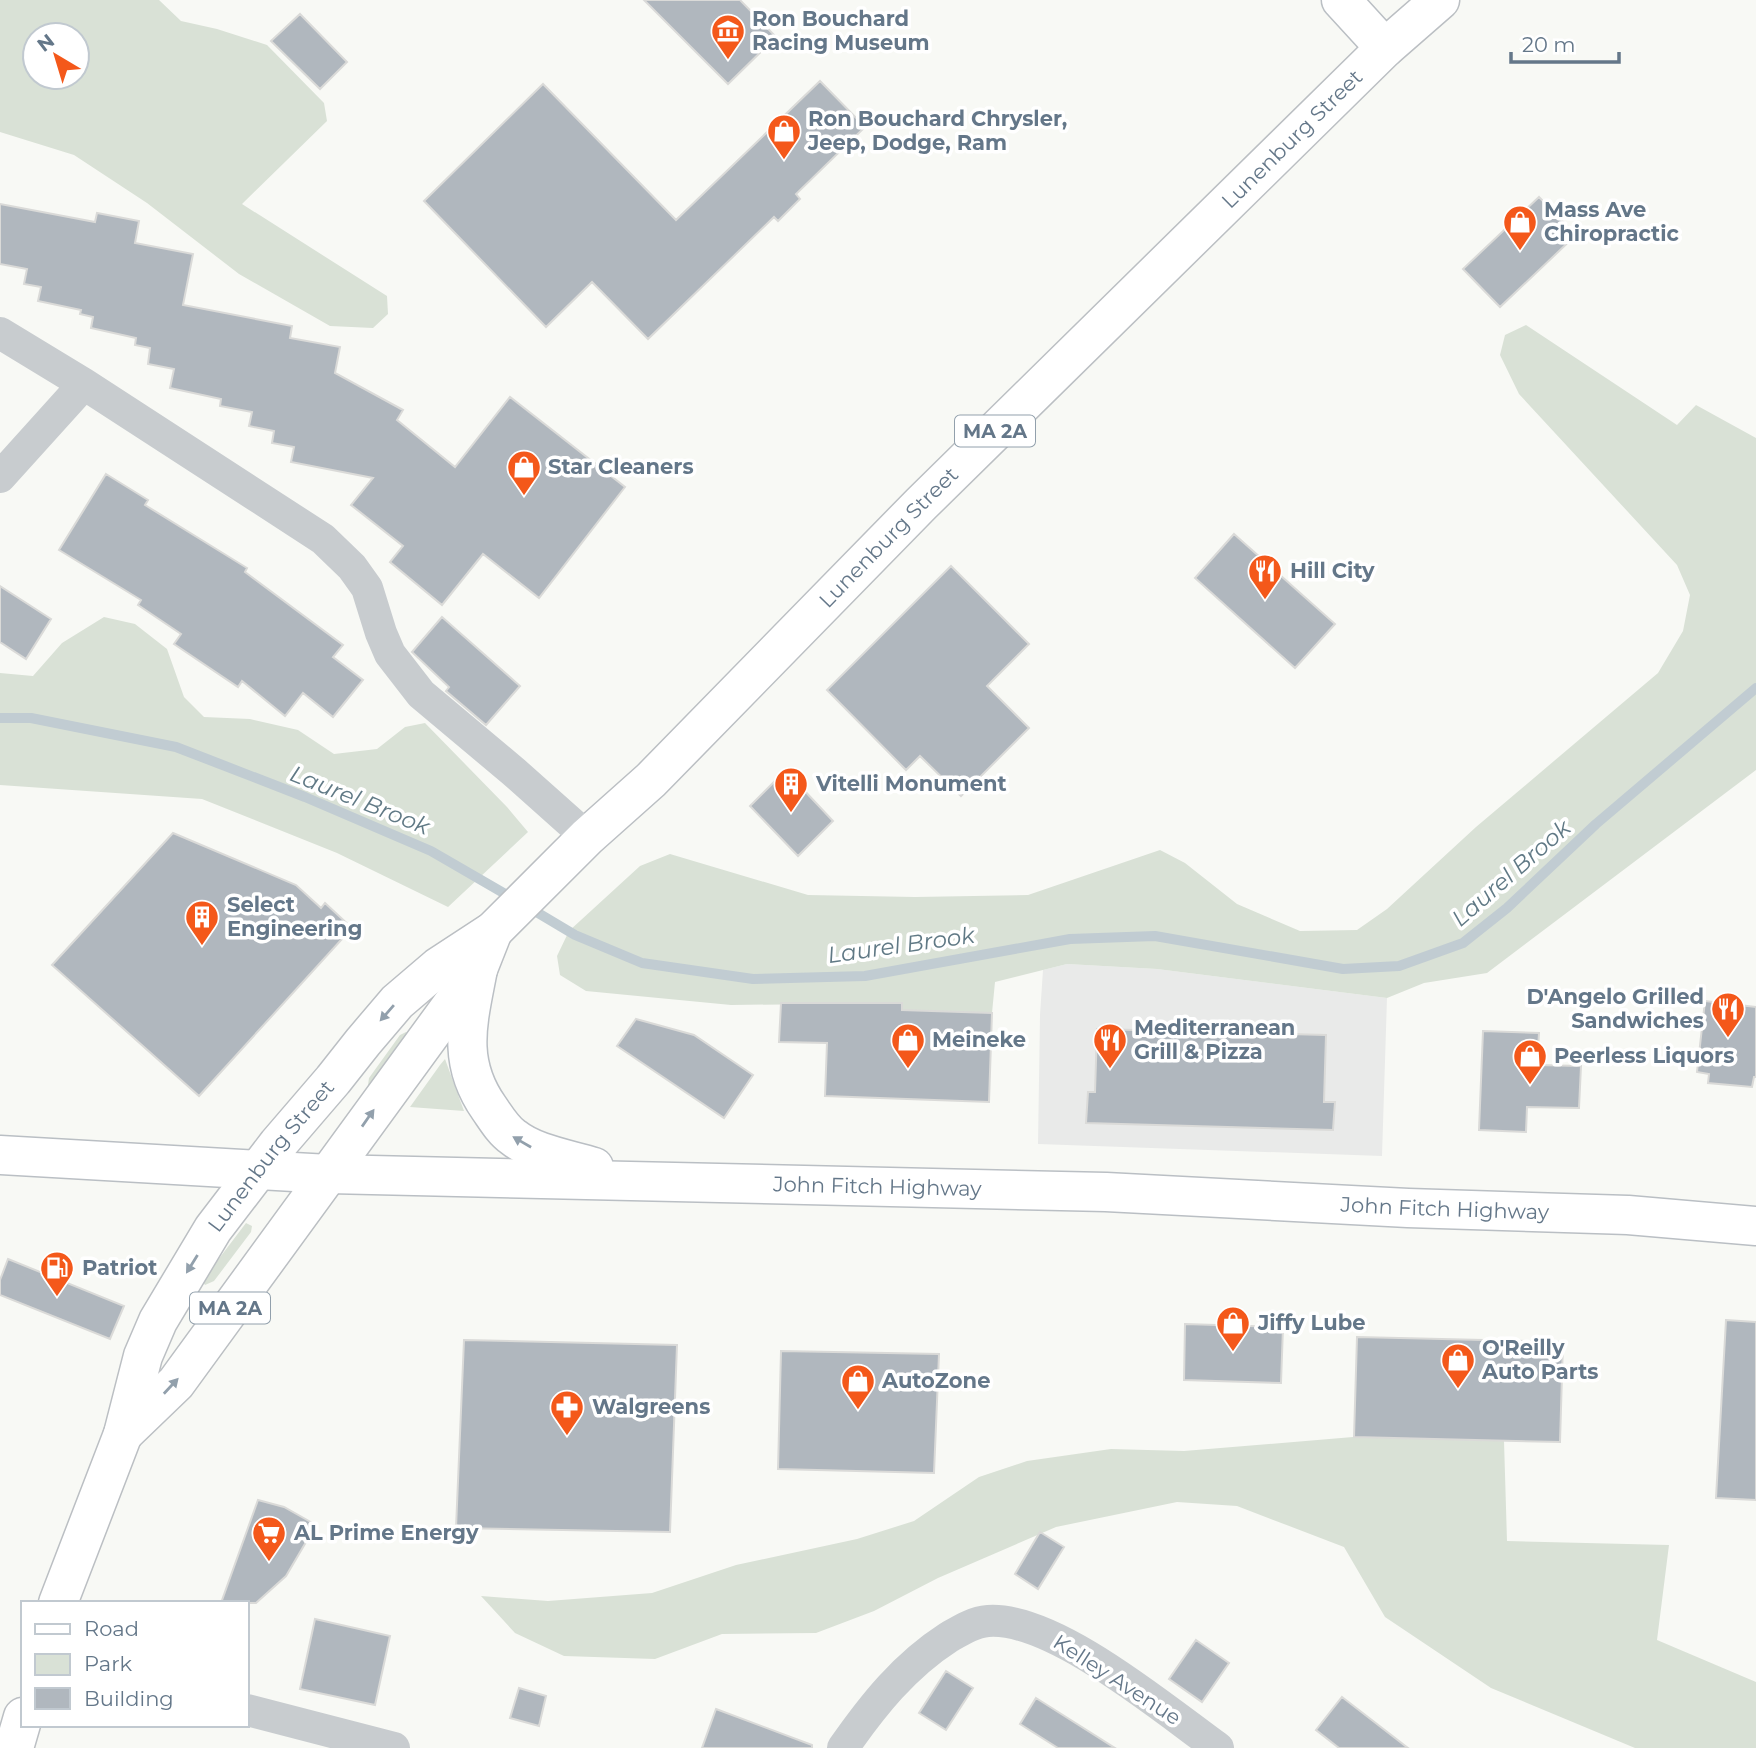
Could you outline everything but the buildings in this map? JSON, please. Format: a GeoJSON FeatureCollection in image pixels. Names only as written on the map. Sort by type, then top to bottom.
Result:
{"type":"FeatureCollection","features":[{"type":"Feature","properties":{"kind":"main road"},"geometry":{"type":"LineString","coordinates":[[1341,0],[1385,48]]}},
{"type":"Feature","properties":{"kind":"main road","name":"Lunenburg Street"},"geometry":{"type":"LineString","coordinates":[[59,1601],[123,1434],[143,1356],[158,1321],[213,1229],[259,1168],[397,1002],[438,967],[493,931],[587,837],[651,780],[930,494],[1385,48],[1440,0]]}},
{"type":"Feature","properties":{"kind":"main road","name":"Lunenburg Street"},"geometry":{"type":"LineString","coordinates":[[123,1434],[176,1383],[478,969],[493,931]]}},
{"type":"Feature","properties":{"kind":"main road"},"geometry":{"type":"LineString","coordinates":[[478,969],[466,1035],[469,1064],[481,1096],[501,1125],[514,1138],[533,1148],[632,1180]]}},
{"type":"Feature","properties":{"kind":"main road","name":"John Fitch Highway"},"geometry":{"type":"LineString","coordinates":[[0,1155],[329,1174],[1106,1192],[1408,1208],[1616,1215],[1756,1226]]}},
{"type":"Feature","properties":{"kind":"main road"},"geometry":{"type":"LineString","coordinates":[[14,1748],[21,1724]]}},
{"type":"Feature","properties":{"kind":"street"},"geometry":{"type":"LineString","coordinates":[[0,333],[84,384],[323,539],[338,552],[366,588],[390,654],[421,694],[587,837]]}},
{"type":"Feature","properties":{"kind":"street"},"geometry":{"type":"LineString","coordinates":[[0,477],[84,384]]}},
{"type":"Feature","properties":{"kind":"street","name":"Kelley Avenue"},"geometry":{"type":"LineString","coordinates":[[843,1748],[874,1705],[906,1670],[938,1645],[969,1626],[986,1621],[1005,1621],[1053,1637],[1100,1664],[1218,1748]]}},
{"type":"Feature","properties":{"kind":"street"},"geometry":{"type":"LineString","coordinates":[[248,1710],[394,1748]]}},
{"type":"Feature","properties":{"kind":"shaded area"},"geometry":{"type":"Polygon","coordinates":[[[1067,964],[1157,969],[1387,998],[1382,1156],[1038,1144],[1043,970],[1067,964]]]}},
{"type":"Feature","properties":{"kind":"green space"},"geometry":{"type":"Polygon","coordinates":[[[0,0],[159,0],[181,21],[267,45],[324,103],[327,121],[242,204],[387,296],[388,314],[373,328],[330,326],[239,274],[147,203],[74,155],[0,132],[0,0]]]}},
{"type":"Feature","properties":{"kind":"green space"},"geometry":{"type":"Polygon","coordinates":[[[1526,325],[1677,425],[1696,405],[1756,438],[1756,770],[1487,973],[1424,983],[1387,998],[1157,969],[1067,964],[995,982],[992,1013],[902,1010],[902,1003],[731,1005],[586,991],[560,975],[557,956],[569,931],[640,866],[670,854],[808,895],[915,897],[1028,895],[1160,850],[1185,863],[1237,904],[1300,931],[1357,930],[1387,909],[1476,827],[1658,673],[1683,631],[1690,595],[1677,565],[1519,394],[1500,355],[1505,335],[1526,325]]]}},
{"type":"Feature","properties":{"kind":"green space"},"geometry":{"type":"Polygon","coordinates":[[[104,617],[135,624],[167,649],[184,697],[204,717],[250,719],[298,730],[334,754],[377,749],[405,727],[425,723],[528,832],[448,907],[337,853],[202,799],[0,785],[0,673],[33,676],[62,643],[104,617]]]}},
{"type":"Feature","properties":{"kind":"green space"},"geometry":{"type":"Polygon","coordinates":[[[406,1032],[408,1034],[370,1086],[368,1085],[369,1078],[400,1035],[406,1032]]]}},
{"type":"Feature","properties":{"kind":"green space"},"geometry":{"type":"Polygon","coordinates":[[[445,1059],[464,1111],[410,1107],[440,1065],[445,1059]]]}},
{"type":"Feature","properties":{"kind":"green space"},"geometry":{"type":"Polygon","coordinates":[[[246,1223],[252,1226],[251,1232],[214,1281],[205,1285],[202,1281],[246,1223]]]}},
{"type":"Feature","properties":{"kind":"green space"},"geometry":{"type":"Polygon","coordinates":[[[1353,1437],[1504,1441],[1507,1541],[1669,1545],[1657,1640],[1756,1682],[1756,1748],[1635,1748],[1491,1688],[1385,1617],[1344,1547],[1237,1506],[1177,1502],[1056,1527],[938,1578],[874,1611],[816,1633],[722,1634],[655,1659],[564,1656],[515,1633],[481,1596],[548,1601],[652,1593],[736,1565],[857,1539],[914,1521],[979,1477],[1027,1461],[1111,1449],[1184,1451],[1353,1437]]]}},
{"type":"Feature","properties":{"kind":"waterway","name":"Laurel Brook"},"geometry":{"type":"LineString","coordinates":[[528,907],[575,935],[642,963],[753,979],[865,976],[1070,939],[1155,936],[1343,969],[1399,966],[1463,943],[1507,908],[1596,824],[1756,688]]}},
{"type":"Feature","properties":{"kind":"waterway","name":"Laurel Brook"},"geometry":{"type":"LineString","coordinates":[[0,718],[31,718],[176,747],[305,797],[431,851],[514,899]]}},
{"type":"Feature","properties":{"kind":"place","name":"Ron Bouchard Racing Museum"},"geometry":{"type":"Point","coordinates":[728,61]}},
{"type":"Feature","properties":{"kind":"place","name":"Ron Bouchard Chrysler, Jeep, Dodge, Ram"},"geometry":{"type":"Point","coordinates":[784,161]}},
{"type":"Feature","properties":{"kind":"place","name":"Mass Ave Chiropractic"},"geometry":{"type":"Point","coordinates":[1520,252]}},
{"type":"Feature","properties":{"kind":"place","name":"Star Cleaners"},"geometry":{"type":"Point","coordinates":[524,497]}},
{"type":"Feature","properties":{"kind":"place","name":"Hill City"},"geometry":{"type":"Point","coordinates":[1265,601]}},
{"type":"Feature","properties":{"kind":"place","name":"Vitelli Monument"},"geometry":{"type":"Point","coordinates":[791,814]}},
{"type":"Feature","properties":{"kind":"place","name":"Select Engineering"},"geometry":{"type":"Point","coordinates":[202,947]}},
{"type":"Feature","properties":{"kind":"place","name":"D'Angelo Grilled Sandwiches"},"geometry":{"type":"Point","coordinates":[1728,1039]}},
{"type":"Feature","properties":{"kind":"place","name":"Meineke"},"geometry":{"type":"Point","coordinates":[908,1070]}},
{"type":"Feature","properties":{"kind":"place","name":"Mediterranean Grill & Pizza"},"geometry":{"type":"Point","coordinates":[1110,1070]}},
{"type":"Feature","properties":{"kind":"place","name":"Peerless Liquors"},"geometry":{"type":"Point","coordinates":[1530,1086]}},
{"type":"Feature","properties":{"kind":"place","name":"Patriot"},"geometry":{"type":"Point","coordinates":[57,1298]}},
{"type":"Feature","properties":{"kind":"place","name":"Jiffy Lube"},"geometry":{"type":"Point","coordinates":[1233,1353]}},
{"type":"Feature","properties":{"kind":"place","name":"O'Reilly Auto Parts"},"geometry":{"type":"Point","coordinates":[1458,1390]}},
{"type":"Feature","properties":{"kind":"place","name":"AutoZone"},"geometry":{"type":"Point","coordinates":[858,1411]}},
{"type":"Feature","properties":{"kind":"place","name":"Walgreens"},"geometry":{"type":"Point","coordinates":[567,1437]}},
{"type":"Feature","properties":{"kind":"place","name":"AL Prime Energy"},"geometry":{"type":"Point","coordinates":[269,1563]}}]}
